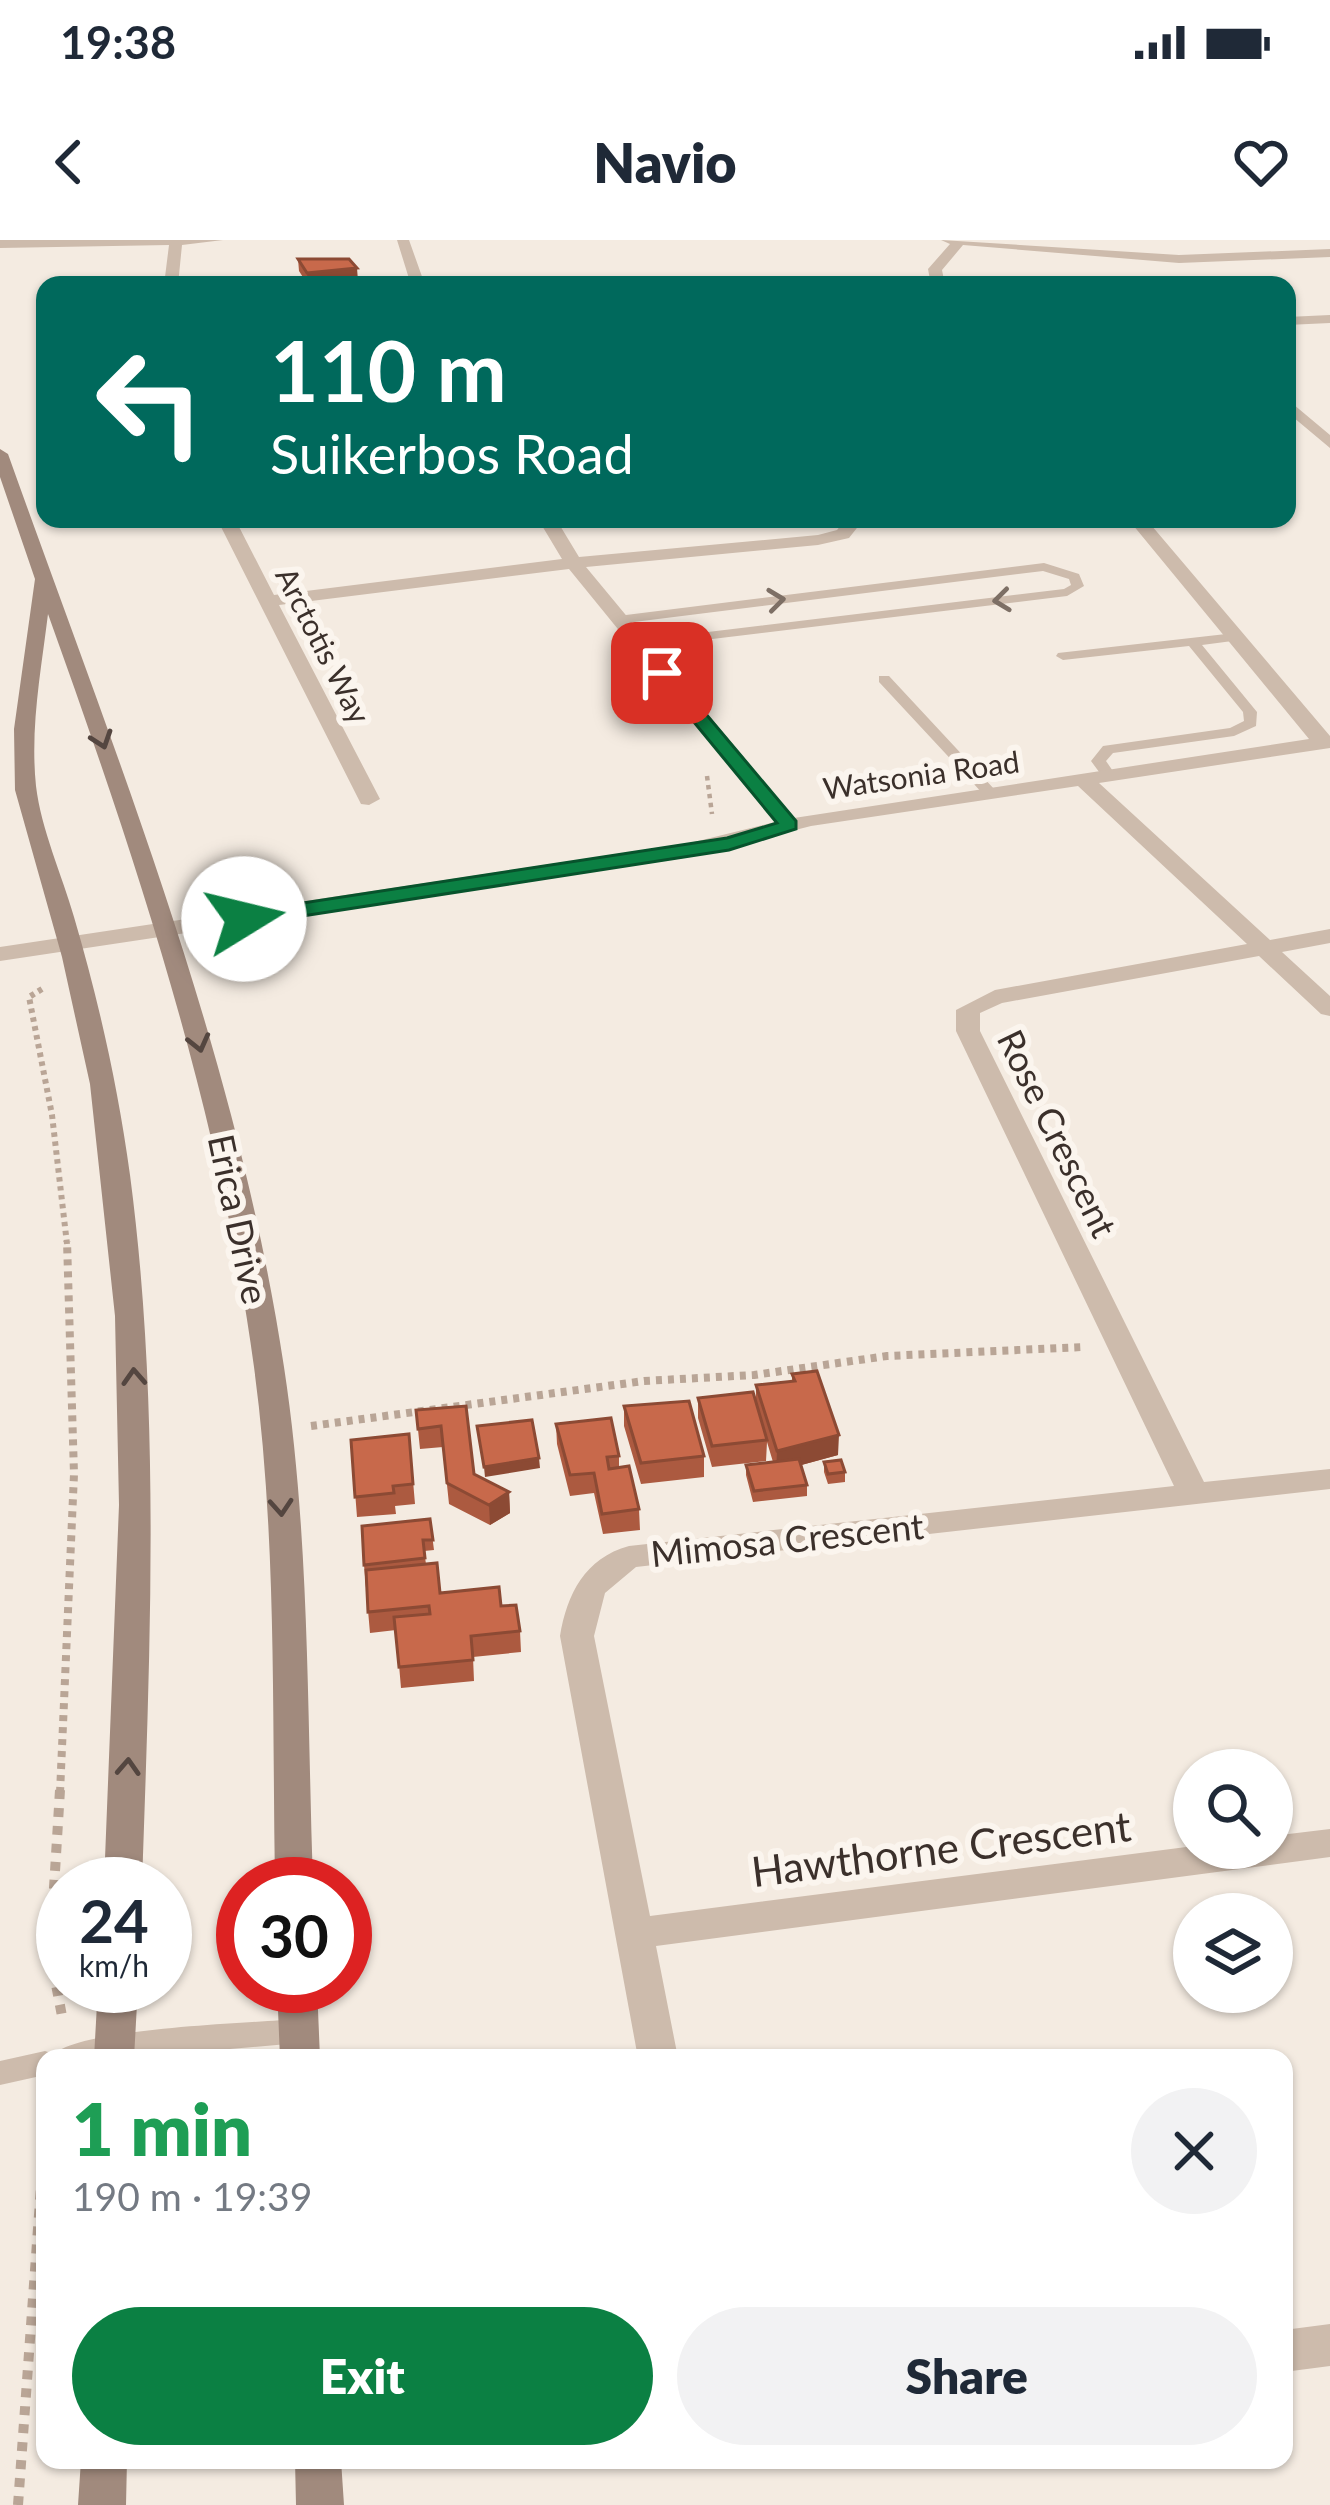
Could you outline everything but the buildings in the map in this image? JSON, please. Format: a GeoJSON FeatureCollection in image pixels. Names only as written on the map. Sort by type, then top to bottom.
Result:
{"type":"FeatureCollection","features":[{"type":"Feature","properties":{"kind":"main road","name":"Erica Drive"},"geometry":{"type":"LineString","coordinates":[[0,454],[167,931],[199,1042],[252,1272],[272,1390],[284,1550],[293,1857]]}},
{"type":"Feature","properties":{"kind":"main road","name":"Erica Drive"},"geometry":{"type":"LineString","coordinates":[[43,581],[23,758],[26,790],[70,944],[109,1122],[125,1243],[135,1386],[136,1580],[123,1857]]}},
{"type":"Feature","properties":{"kind":"main road"},"geometry":{"type":"LineString","coordinates":[[114,2049],[116,2013]]}},
{"type":"Feature","properties":{"kind":"main road"},"geometry":{"type":"LineString","coordinates":[[298,2013],[300,2045]]}},
{"type":"Feature","properties":{"kind":"main road"},"geometry":{"type":"LineString","coordinates":[[102,2505],[104,2469]]}},
{"type":"Feature","properties":{"kind":"main road"},"geometry":{"type":"LineString","coordinates":[[318,2469],[320,2505]]}},
{"type":"Feature","properties":{"kind":"street"},"geometry":{"type":"LineString","coordinates":[[0,244],[217,240]]}},
{"type":"Feature","properties":{"kind":"street"},"geometry":{"type":"LineString","coordinates":[[403,240],[415,276]]}},
{"type":"Feature","properties":{"kind":"street"},"geometry":{"type":"LineString","coordinates":[[947,240],[1179,259],[1330,253]]}},
{"type":"Feature","properties":{"kind":"street"},"geometry":{"type":"LineString","coordinates":[[1267,240],[1285,255]]}},
{"type":"Feature","properties":{"kind":"street"},"geometry":{"type":"LineString","coordinates":[[172,276],[176,241]]}},
{"type":"Feature","properties":{"kind":"street"},"geometry":{"type":"LineString","coordinates":[[936,276],[934,269],[960,241]]}},
{"type":"Feature","properties":{"kind":"street"},"geometry":{"type":"LineString","coordinates":[[1296,321],[1330,319]]}},
{"type":"Feature","properties":{"kind":"street"},"geometry":{"type":"LineString","coordinates":[[1296,412],[1330,443]]}},
{"type":"Feature","properties":{"kind":"street","name":"Arctotis Way"},"geometry":{"type":"LineString","coordinates":[[231,528],[369,799]]}},
{"type":"Feature","properties":{"kind":"street"},"geometry":{"type":"LineString","coordinates":[[552,528],[618,620],[789,825]]}},
{"type":"Feature","properties":{"kind":"street"},"geometry":{"type":"LineString","coordinates":[[268,601],[818,540],[843,534],[848,528]]}},
{"type":"Feature","properties":{"kind":"street"},"geometry":{"type":"LineString","coordinates":[[1144,528],[1326,743]]}},
{"type":"Feature","properties":{"kind":"street","name":"Watsonia Road"},"geometry":{"type":"LineString","coordinates":[[0,954],[729,844],[789,825],[1326,743]]}},
{"type":"Feature","properties":{"kind":"street"},"geometry":{"type":"LineString","coordinates":[[1084,780],[1330,1009]]}},
{"type":"Feature","properties":{"kind":"street"},"geometry":{"type":"LineString","coordinates":[[1264,948],[1330,936]]}},
{"type":"Feature","properties":{"kind":"street","name":"Rose Crescent"},"geometry":{"type":"LineString","coordinates":[[1193,1493],[968,1031],[968,1010],[995,998],[1264,948]]}},
{"type":"Feature","properties":{"kind":"street","name":"Mimosa Crescent"},"geometry":{"type":"LineString","coordinates":[[656,2049],[577,1636],[581,1602],[592,1582],[629,1557],[670,1551],[1330,1479]]}},
{"type":"Feature","properties":{"kind":"street","name":"Hawthorne Crescent"},"geometry":{"type":"LineString","coordinates":[[636,1934],[1330,1843]]}},
{"type":"Feature","properties":{"kind":"street"},"geometry":{"type":"LineString","coordinates":[[1293,2350],[1330,2345]]}},
{"type":"Feature","properties":{"kind":"lane"},"geometry":{"type":"LineString","coordinates":[[618,620],[1044,567],[1076,577],[1078,586],[1067,592],[638,644]]}},
{"type":"Feature","properties":{"kind":"lane"},"geometry":{"type":"LineString","coordinates":[[1064,656],[1235,637]]}},
{"type":"Feature","properties":{"kind":"lane"},"geometry":{"type":"LineString","coordinates":[[1110,777],[1098,761],[1108,749],[1234,732],[1250,723],[1250,712],[1193,642]]}},
{"type":"Feature","properties":{"kind":"lane"},"geometry":{"type":"LineString","coordinates":[[884,679],[990,793]]}},
{"type":"Feature","properties":{"kind":"lane"},"geometry":{"type":"LineString","coordinates":[[207,2049],[300,2045]]}},
{"type":"Feature","properties":{"kind":"lane"},"geometry":{"type":"LineString","coordinates":[[0,2073],[36,2065]]}},
{"type":"Feature","properties":{"kind":"path"},"geometry":{"type":"LineString","coordinates":[[42,989],[29,997],[61,1168],[73,1280],[76,1509],[56,1857]]}},
{"type":"Feature","properties":{"kind":"path"},"geometry":{"type":"LineString","coordinates":[[303,1427],[404,1410],[644,1382],[754,1375],[887,1356],[1037,1346],[1122,1347]]}},
{"type":"Feature","properties":{"kind":"path"},"geometry":{"type":"LineString","coordinates":[[18,2505],[36,2256]]}},
{"type":"Feature","properties":{"kind":"route"},"geometry":{"type":"LineString","coordinates":[[244,919],[729,844],[789,825],[662,673]]}}]}
